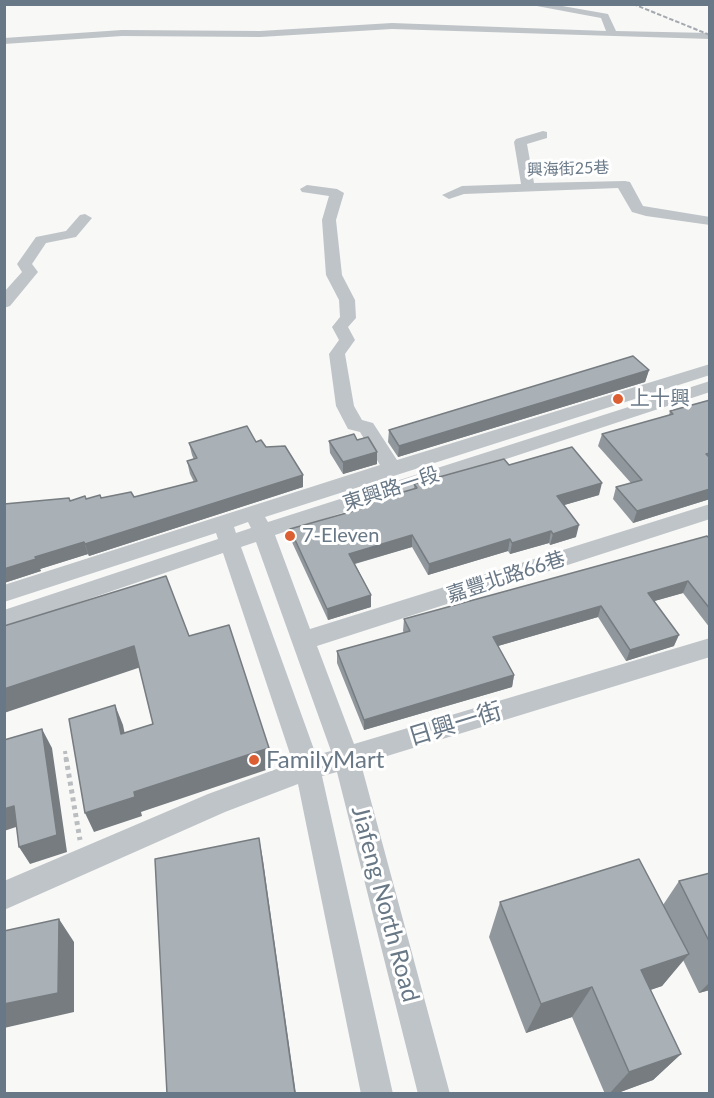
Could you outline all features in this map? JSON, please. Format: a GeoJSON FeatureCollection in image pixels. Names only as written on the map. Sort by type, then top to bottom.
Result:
{"type":"FeatureCollection","features":[{"type":"Feature","properties":{"kind":"street"},"geometry":{"type":"LineString","coordinates":[[530,4],[604,16],[612,32]]}},
{"type":"Feature","properties":{"kind":"street"},"geometry":{"type":"LineString","coordinates":[[4,41],[122,33],[260,34],[392,26],[710,36]]}},
{"type":"Feature","properties":{"kind":"street"},"geometry":{"type":"LineString","coordinates":[[528,187],[520,142],[543,135]]}},
{"type":"Feature","properties":{"kind":"street","name":"興海街25巷"},"geometry":{"type":"LineString","coordinates":[[449,195],[462,190],[625,185],[637,209],[710,220]]}},
{"type":"Feature","properties":{"kind":"street"},"geometry":{"type":"LineString","coordinates":[[307,189],[337,194],[329,220],[334,274],[347,300],[348,318],[340,327],[347,340],[337,354],[345,406],[355,425],[366,428],[392,468]]}},
{"type":"Feature","properties":{"kind":"street"},"geometry":{"type":"LineString","coordinates":[[4,303],[30,272],[24,264],[41,240],[71,234],[86,218]]}},
{"type":"Feature","properties":{"kind":"street","name":"東興路一段"},"geometry":{"type":"LineString","coordinates":[[258,523],[392,468],[708,375]]}},
{"type":"Feature","properties":{"kind":"street","name":"東興路一段"},"geometry":{"type":"LineString","coordinates":[[4,594],[227,533],[708,375]]}},
{"type":"Feature","properties":{"kind":"street","name":"嘉豐北路66巷"},"geometry":{"type":"LineString","coordinates":[[302,640],[334,632],[710,511]]}},
{"type":"Feature","properties":{"kind":"street","name":"Jiafeng North Road"},"geometry":{"type":"LineString","coordinates":[[258,523],[346,757],[434,1094]]}},
{"type":"Feature","properties":{"kind":"street","name":"東興路一段"},"geometry":{"type":"LineString","coordinates":[[4,620],[227,533]]}},
{"type":"Feature","properties":{"kind":"street","name":"Jiafeng North Road"},"geometry":{"type":"LineString","coordinates":[[227,533],[308,769],[377,1094]]}},
{"type":"Feature","properties":{"kind":"street","name":"日興一街"},"geometry":{"type":"LineString","coordinates":[[4,896],[217,803],[308,769],[710,647]]}},
{"type":"Feature","properties":{"kind":"path"},"geometry":{"type":"LineString","coordinates":[[65,752],[84,862]]}},
{"type":"Feature","properties":{"kind":"building"},"geometry":{"type":"Polygon","coordinates":[[[633,356],[649,370],[399,446],[389,430],[633,356]]]}},
{"type":"Feature","properties":{"kind":"building"},"geometry":{"type":"Polygon","coordinates":[[[710,400],[710,453],[706,454],[710,458],[710,489],[637,511],[616,487],[642,480],[602,434],[673,414],[670,411],[710,400]]]}},
{"type":"Feature","properties":{"kind":"building"},"geometry":{"type":"Polygon","coordinates":[[[247,426],[256,442],[261,440],[266,447],[285,446],[303,475],[85,544],[84,542],[35,557],[36,559],[4,569],[4,504],[69,498],[70,501],[85,496],[86,499],[100,495],[101,498],[131,492],[134,497],[197,481],[187,461],[197,458],[189,443],[247,426]]]}},
{"type":"Feature","properties":{"kind":"building"},"geometry":{"type":"Polygon","coordinates":[[[354,434],[357,440],[368,437],[377,452],[343,462],[329,441],[354,434]]]}},
{"type":"Feature","properties":{"kind":"building"},"geometry":{"type":"Polygon","coordinates":[[[572,447],[602,483],[557,496],[579,525],[553,534],[551,531],[512,543],[510,539],[429,564],[412,535],[349,554],[371,595],[327,609],[290,529],[357,510],[355,506],[417,488],[414,484],[504,459],[509,465],[572,447]]]}},
{"type":"Feature","properties":{"kind":"building"},"geometry":{"type":"Polygon","coordinates":[[[707,536],[710,539],[710,609],[688,581],[648,593],[679,635],[630,650],[601,606],[493,637],[514,675],[364,720],[337,651],[410,631],[404,619],[707,536]]]}},
{"type":"Feature","properties":{"kind":"building"},"geometry":{"type":"Polygon","coordinates":[[[166,576],[189,636],[229,625],[269,748],[134,792],[135,797],[85,813],[69,719],[115,705],[121,734],[153,724],[134,646],[4,689],[4,626],[166,576]]]}},
{"type":"Feature","properties":{"kind":"building"},"geometry":{"type":"Polygon","coordinates":[[[42,729],[57,835],[19,847],[14,806],[4,809],[4,740],[42,729]]]}},
{"type":"Feature","properties":{"kind":"building"},"geometry":{"type":"Polygon","coordinates":[[[259,838],[295,1094],[167,1094],[155,859],[259,838]]]}},
{"type":"Feature","properties":{"kind":"building"},"geometry":{"type":"Polygon","coordinates":[[[639,859],[689,954],[641,970],[681,1054],[629,1072],[592,987],[541,1004],[500,902],[639,859]]]}},
{"type":"Feature","properties":{"kind":"building"},"geometry":{"type":"Polygon","coordinates":[[[710,873],[710,943],[679,881],[710,873]]]}},
{"type":"Feature","properties":{"kind":"building"},"geometry":{"type":"Polygon","coordinates":[[[59,919],[58,993],[4,1004],[4,931],[59,919]]]}},
{"type":"Feature","properties":{"kind":"railway"},"geometry":{"type":"LineString","coordinates":[[633,4],[710,35]]}},
{"type":"Feature","properties":{"kind":"place","name":"上十興"},"geometry":{"type":"Point","coordinates":[618,399]}},
{"type":"Feature","properties":{"kind":"place","name":"7-Eleven"},"geometry":{"type":"Point","coordinates":[290,536]}},
{"type":"Feature","properties":{"kind":"place","name":"FamilyMart"},"geometry":{"type":"Point","coordinates":[254,760]}}]}
